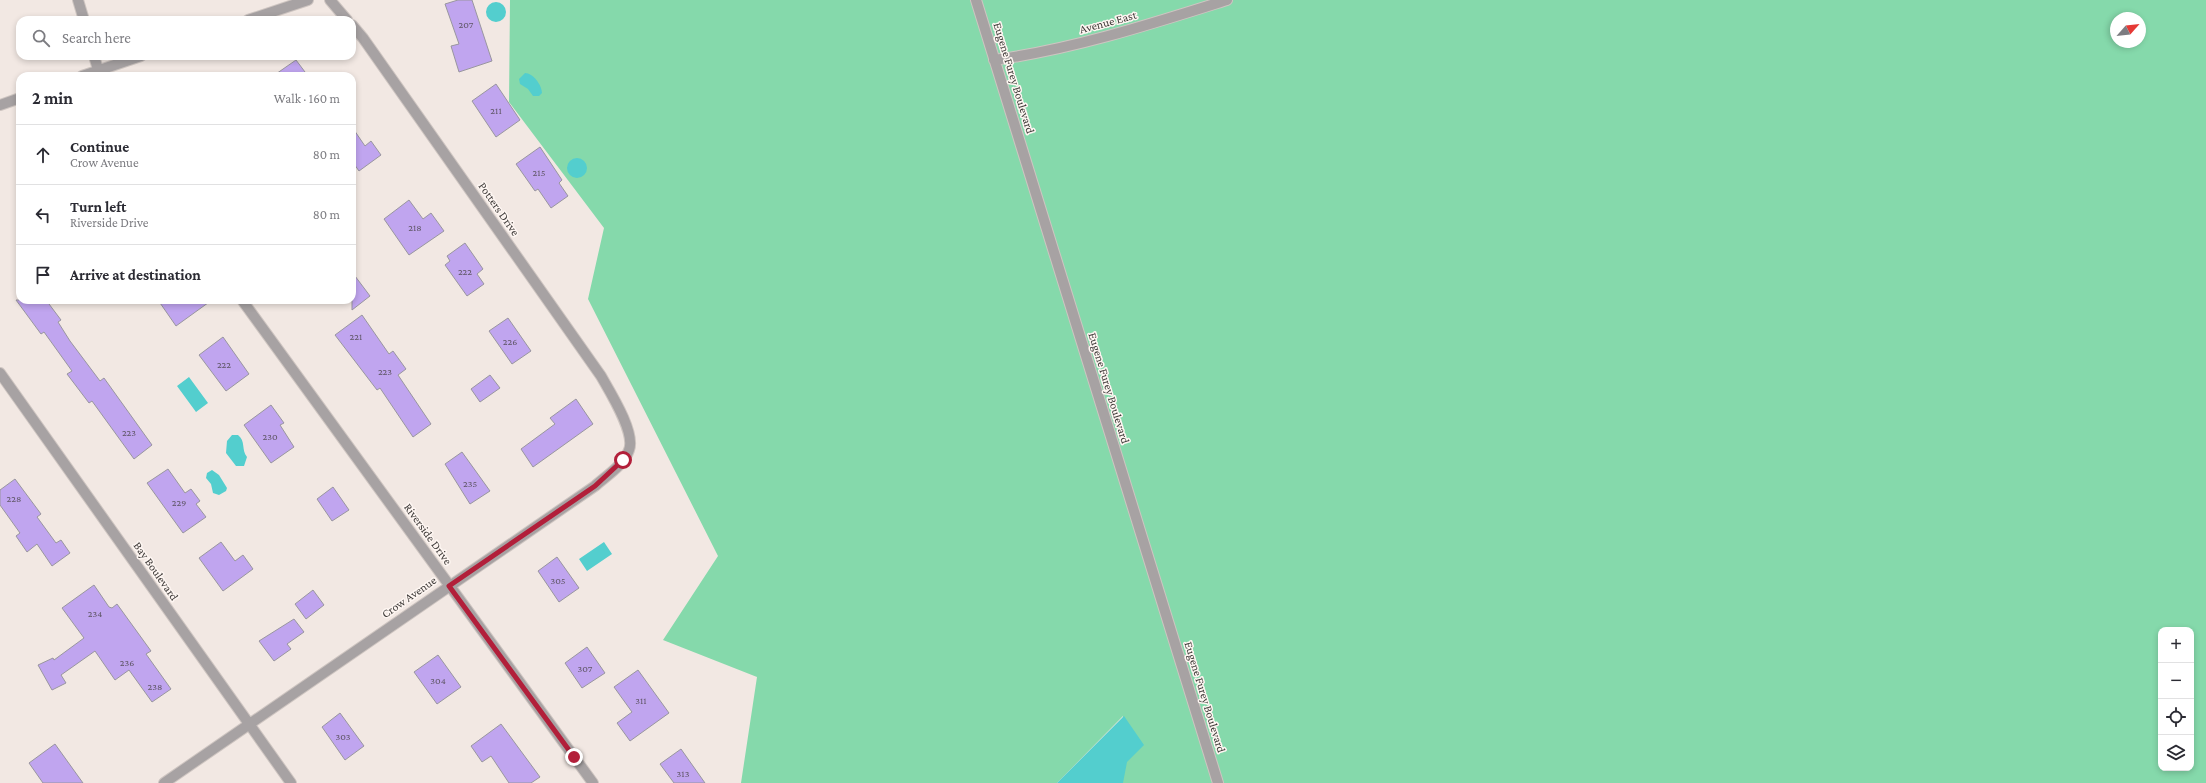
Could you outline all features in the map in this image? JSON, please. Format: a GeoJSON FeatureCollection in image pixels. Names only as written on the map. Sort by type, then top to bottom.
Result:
{"type":"FeatureCollection","features":[{"type":"Feature","properties":{"kind":"street"},"geometry":{"type":"LineString","coordinates":[[78,0],[83,16]]}},
{"type":"Feature","properties":{"kind":"street"},"geometry":{"type":"LineString","coordinates":[[260,16],[308,0]]}},
{"type":"Feature","properties":{"kind":"street"},"geometry":{"type":"LineString","coordinates":[[330,0],[344,16]]}},
{"type":"Feature","properties":{"kind":"street","name":"Eugene Furey Boulevard"},"geometry":{"type":"LineString","coordinates":[[976,0],[1218,783]]}},
{"type":"Feature","properties":{"kind":"street","name":"Avenue East"},"geometry":{"type":"LineString","coordinates":[[994,60],[1068,46],[1164,20],[1227,0]]}},
{"type":"Feature","properties":{"kind":"street","name":"Potters Drive"},"geometry":{"type":"LineString","coordinates":[[356,30],[601,376],[620,411]]}},
{"type":"Feature","properties":{"kind":"street"},"geometry":{"type":"LineString","coordinates":[[95,60],[99,72]]}},
{"type":"Feature","properties":{"kind":"street"},"geometry":{"type":"LineString","coordinates":[[101,72],[131,60]]}},
{"type":"Feature","properties":{"kind":"street"},"geometry":{"type":"LineString","coordinates":[[0,105],[16,99]]}},
{"type":"Feature","properties":{"kind":"street","name":"Riverside Drive"},"geometry":{"type":"LineString","coordinates":[[245,304],[593,783]]}},
{"type":"Feature","properties":{"kind":"street","name":"Bay Boulevard"},"geometry":{"type":"LineString","coordinates":[[0,373],[291,783]]}},
{"type":"Feature","properties":{"kind":"street","name":"Crow Avenue"},"geometry":{"type":"LineString","coordinates":[[164,783],[595,486],[623,460],[629,450],[630,440],[620,411]]}},
{"type":"Feature","properties":{"kind":"green space"},"geometry":{"type":"Polygon","coordinates":[[[510,0],[2206,0],[2206,783],[1116,783],[1123,716],[1057,783],[741,783],[757,677],[663,640],[718,556],[588,299],[604,228],[509,102],[510,0]]]}},
{"type":"Feature","properties":{"kind":"water"},"geometry":{"type":"Polygon","coordinates":[[[496,2],[503,5],[506,12],[503,19],[496,22],[489,19],[486,12],[489,5],[496,2]]]}},
{"type":"Feature","properties":{"kind":"water"},"geometry":{"type":"Polygon","coordinates":[[[525,73],[534,77],[539,83],[542,93],[539,96],[533,96],[528,89],[520,84],[519,79],[525,73]]]}},
{"type":"Feature","properties":{"kind":"water"},"geometry":{"type":"Polygon","coordinates":[[[577,158],[584,161],[587,168],[584,175],[577,178],[570,175],[567,168],[570,161],[577,158]]]}},
{"type":"Feature","properties":{"kind":"water"},"geometry":{"type":"Polygon","coordinates":[[[189,377],[208,403],[196,412],[177,386],[189,377]]]}},
{"type":"Feature","properties":{"kind":"water"},"geometry":{"type":"Polygon","coordinates":[[[232,435],[238,435],[242,440],[247,457],[244,466],[236,466],[226,453],[227,441],[232,435]]]}},
{"type":"Feature","properties":{"kind":"water"},"geometry":{"type":"Polygon","coordinates":[[[212,470],[219,475],[227,488],[226,491],[219,495],[213,493],[211,484],[206,478],[207,473],[212,470]]]}},
{"type":"Feature","properties":{"kind":"water"},"geometry":{"type":"Polygon","coordinates":[[[604,542],[612,554],[587,571],[579,559],[604,542]]]}},
{"type":"Feature","properties":{"kind":"water"},"geometry":{"type":"Polygon","coordinates":[[[1124,716],[1144,745],[1127,762],[1123,783],[1057,783],[1124,716]]]}},
{"type":"Feature","properties":{"kind":"building"},"geometry":{"type":"Polygon","coordinates":[[[458,0],[472,0],[492,61],[459,72],[451,46],[459,44],[445,4],[458,0]]]}},
{"type":"Feature","properties":{"kind":"building"},"geometry":{"type":"Polygon","coordinates":[[[296,60],[305,72],[279,72],[296,60]]]}},
{"type":"Feature","properties":{"kind":"building"},"geometry":{"type":"Polygon","coordinates":[[[496,84],[520,120],[496,137],[472,101],[496,84]]]}},
{"type":"Feature","properties":{"kind":"building"},"geometry":{"type":"Polygon","coordinates":[[[356,133],[365,146],[371,141],[381,155],[359,171],[356,167],[356,133]]]}},
{"type":"Feature","properties":{"kind":"building"},"geometry":{"type":"Polygon","coordinates":[[[540,147],[562,180],[559,183],[568,196],[551,208],[538,189],[535,191],[516,164],[540,147]]]}},
{"type":"Feature","properties":{"kind":"building"},"geometry":{"type":"Polygon","coordinates":[[[409,200],[423,219],[431,213],[444,231],[409,255],[384,219],[409,200]]]}},
{"type":"Feature","properties":{"kind":"building"},"geometry":{"type":"Polygon","coordinates":[[[465,243],[483,269],[477,274],[484,284],[467,296],[445,265],[450,261],[447,256],[465,243]]]}},
{"type":"Feature","properties":{"kind":"building"},"geometry":{"type":"Polygon","coordinates":[[[356,277],[370,296],[352,310],[352,304],[356,304],[356,277]]]}},
{"type":"Feature","properties":{"kind":"building"},"geometry":{"type":"Polygon","coordinates":[[[19,304],[49,304],[61,320],[58,322],[70,341],[100,381],[104,378],[152,445],[134,459],[92,401],[89,403],[67,374],[72,371],[44,332],[41,334],[19,304]]]}},
{"type":"Feature","properties":{"kind":"building"},"geometry":{"type":"Polygon","coordinates":[[[161,304],[206,304],[176,326],[161,304]]]}},
{"type":"Feature","properties":{"kind":"building"},"geometry":{"type":"Polygon","coordinates":[[[362,315],[389,354],[393,351],[406,369],[398,375],[431,424],[413,437],[380,388],[377,390],[335,335],[362,315]]]}},
{"type":"Feature","properties":{"kind":"building"},"geometry":{"type":"Polygon","coordinates":[[[508,318],[531,351],[512,364],[489,331],[508,318]]]}},
{"type":"Feature","properties":{"kind":"building"},"geometry":{"type":"Polygon","coordinates":[[[223,337],[249,374],[226,391],[199,355],[223,337]]]}},
{"type":"Feature","properties":{"kind":"building"},"geometry":{"type":"Polygon","coordinates":[[[490,375],[500,388],[480,402],[471,389],[490,375]]]}},
{"type":"Feature","properties":{"kind":"building"},"geometry":{"type":"Polygon","coordinates":[[[576,399],[593,424],[533,467],[521,449],[555,424],[550,418],[576,399]]]}},
{"type":"Feature","properties":{"kind":"building"},"geometry":{"type":"Polygon","coordinates":[[[271,405],[284,423],[280,425],[294,447],[271,463],[244,425],[271,405]]]}},
{"type":"Feature","properties":{"kind":"building"},"geometry":{"type":"Polygon","coordinates":[[[462,452],[490,491],[470,504],[445,464],[462,452]]]}},
{"type":"Feature","properties":{"kind":"building"},"geometry":{"type":"Polygon","coordinates":[[[168,469],[185,493],[191,489],[200,501],[196,504],[206,517],[183,533],[147,483],[168,469]]]}},
{"type":"Feature","properties":{"kind":"building"},"geometry":{"type":"Polygon","coordinates":[[[15,479],[41,514],[37,517],[56,543],[61,540],[70,553],[52,566],[37,544],[27,552],[16,536],[20,533],[0,505],[0,490],[15,479]]]}},
{"type":"Feature","properties":{"kind":"building"},"geometry":{"type":"Polygon","coordinates":[[[333,487],[349,510],[332,521],[317,499],[333,487]]]}},
{"type":"Feature","properties":{"kind":"building"},"geometry":{"type":"Polygon","coordinates":[[[221,542],[235,561],[243,555],[253,569],[223,591],[199,558],[221,542]]]}},
{"type":"Feature","properties":{"kind":"building"},"geometry":{"type":"Polygon","coordinates":[[[557,557],[579,588],[559,602],[538,571],[557,557]]]}},
{"type":"Feature","properties":{"kind":"building"},"geometry":{"type":"Polygon","coordinates":[[[94,585],[109,607],[112,608],[117,604],[151,651],[146,654],[171,689],[152,702],[129,670],[115,680],[95,651],[61,675],[66,683],[52,690],[38,665],[53,658],[54,660],[84,638],[62,608],[94,585]]]}},
{"type":"Feature","properties":{"kind":"building"},"geometry":{"type":"Polygon","coordinates":[[[313,590],[324,605],[306,619],[295,604],[313,590]]]}},
{"type":"Feature","properties":{"kind":"building"},"geometry":{"type":"Polygon","coordinates":[[[294,619],[304,632],[287,644],[291,649],[274,661],[259,641],[294,619]]]}},
{"type":"Feature","properties":{"kind":"building"},"geometry":{"type":"Polygon","coordinates":[[[587,647],[605,673],[582,688],[565,663],[587,647]]]}},
{"type":"Feature","properties":{"kind":"building"},"geometry":{"type":"Polygon","coordinates":[[[438,655],[461,687],[437,704],[414,672],[438,655]]]}},
{"type":"Feature","properties":{"kind":"building"},"geometry":{"type":"Polygon","coordinates":[[[638,670],[669,713],[630,741],[617,723],[632,712],[614,687],[638,670]]]}},
{"type":"Feature","properties":{"kind":"building"},"geometry":{"type":"Polygon","coordinates":[[[340,713],[364,746],[345,760],[322,727],[340,713]]]}},
{"type":"Feature","properties":{"kind":"building"},"geometry":{"type":"Polygon","coordinates":[[[501,724],[540,777],[531,783],[509,783],[491,756],[482,762],[471,746],[501,724]]]}},
{"type":"Feature","properties":{"kind":"building"},"geometry":{"type":"Polygon","coordinates":[[[55,744],[83,783],[43,783],[29,763],[55,744]]]}},
{"type":"Feature","properties":{"kind":"building"},"geometry":{"type":"Polygon","coordinates":[[[681,749],[705,783],[674,783],[660,764],[681,749]]]}},
{"type":"Feature","properties":{"kind":"route"},"geometry":{"type":"LineString","coordinates":[[574,757],[449,586],[595,486],[623,460]]}}]}
